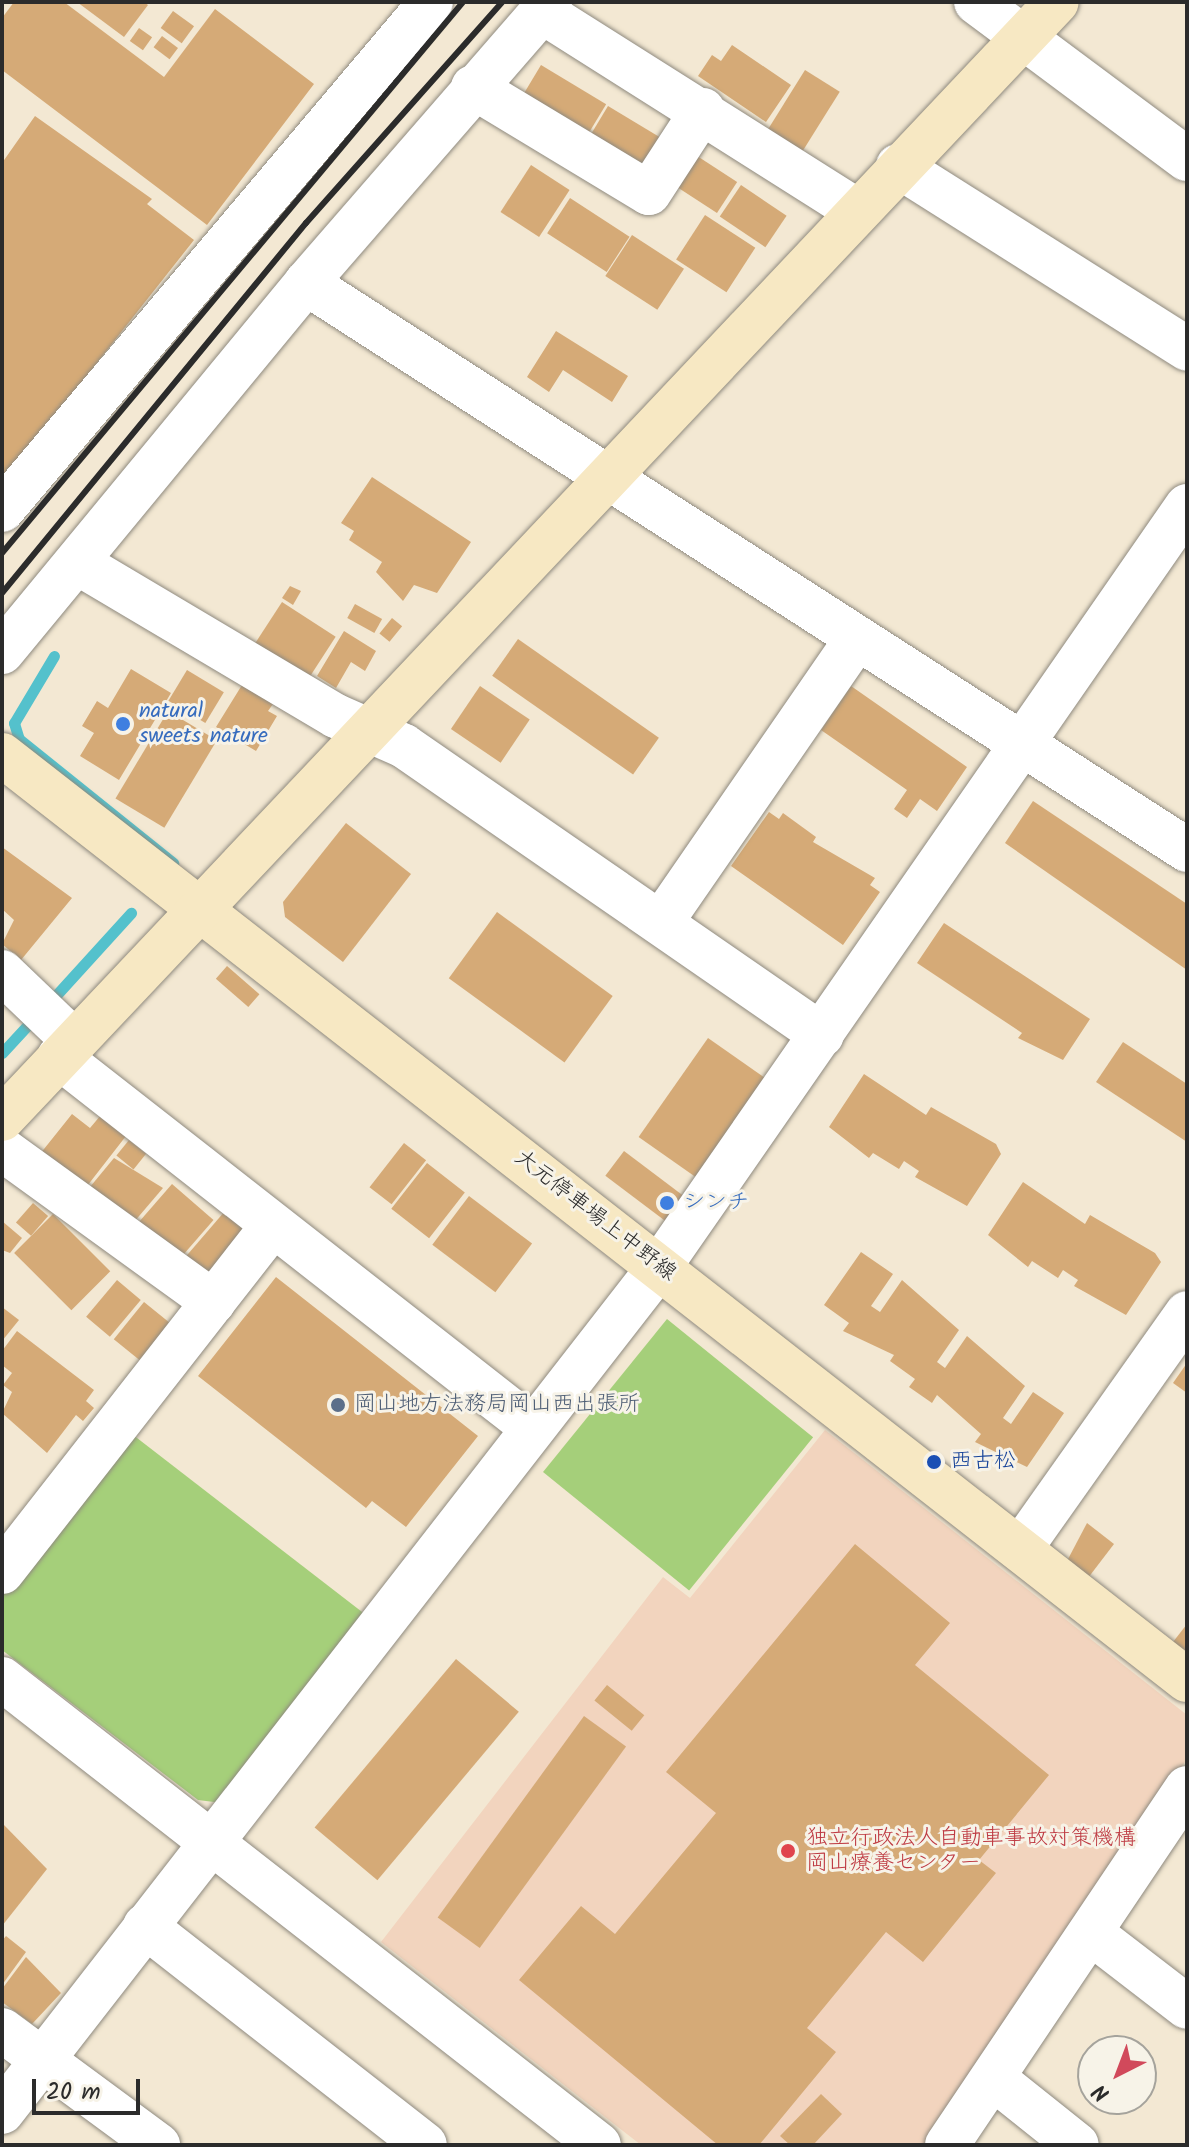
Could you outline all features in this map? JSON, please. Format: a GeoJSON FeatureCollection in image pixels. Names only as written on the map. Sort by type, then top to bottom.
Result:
{"type":"FeatureCollection","features":[{"type":"Feature","properties":{"kind":"street"},"geometry":{"type":"LineString","coordinates":[[2,510],[431,2]]}},
{"type":"Feature","properties":{"kind":"street"},"geometry":{"type":"LineString","coordinates":[[976,2],[1187,159]]}},
{"type":"Feature","properties":{"kind":"street"},"geometry":{"type":"LineString","coordinates":[[2,1119],[53,1030],[196,908],[370,731],[608,473],[1057,2]]}},
{"type":"Feature","properties":{"kind":"street"},"geometry":{"type":"LineString","coordinates":[[2,652],[306,283],[473,87],[546,7],[857,211]]}},
{"type":"Feature","properties":{"kind":"street"},"geometry":{"type":"LineString","coordinates":[[473,87],[649,193],[703,110]]}},
{"type":"Feature","properties":{"kind":"street"},"geometry":{"type":"LineString","coordinates":[[898,166],[1187,349]]}},
{"type":"Feature","properties":{"kind":"street"},"geometry":{"type":"LineString","coordinates":[[306,283],[608,473],[856,640],[1187,850]]}},
{"type":"Feature","properties":{"kind":"street"},"geometry":{"type":"LineString","coordinates":[[2,2112],[660,1266],[1025,745],[1187,506]]}},
{"type":"Feature","properties":{"kind":"street"},"geometry":{"type":"LineString","coordinates":[[78,563],[370,731],[404,746],[662,921],[822,1035]]}},
{"type":"Feature","properties":{"kind":"street"},"geometry":{"type":"LineString","coordinates":[[662,921],[856,640]]}},
{"type":"Feature","properties":{"kind":"street","name":"大元停車場上中野線"},"geometry":{"type":"LineString","coordinates":[[2,755],[1187,1680]]}},
{"type":"Feature","properties":{"kind":"street"},"geometry":{"type":"LineString","coordinates":[[2,972],[53,1030],[270,1229],[533,1428]]}},
{"type":"Feature","properties":{"kind":"street"},"geometry":{"type":"LineString","coordinates":[[2,1149],[213,1302]]}},
{"type":"Feature","properties":{"kind":"street"},"geometry":{"type":"LineString","coordinates":[[2,1572],[270,1229]]}},
{"type":"Feature","properties":{"kind":"street"},"geometry":{"type":"LineString","coordinates":[[1020,1549],[1187,1313]]}},
{"type":"Feature","properties":{"kind":"street"},"geometry":{"type":"LineString","coordinates":[[2,1679],[211,1842],[576,2138]]}},
{"type":"Feature","properties":{"kind":"street"},"geometry":{"type":"LineString","coordinates":[[947,2145],[1187,1788]]}},
{"type":"Feature","properties":{"kind":"street"},"geometry":{"type":"LineString","coordinates":[[145,1926],[425,2145]]}},
{"type":"Feature","properties":{"kind":"street"},"geometry":{"type":"LineString","coordinates":[[1091,1933],[1187,2007]]}},
{"type":"Feature","properties":{"kind":"street"},"geometry":{"type":"LineString","coordinates":[[2,2030],[158,2145]]}},
{"type":"Feature","properties":{"kind":"street"},"geometry":{"type":"LineString","coordinates":[[993,2078],[1077,2145]]}},
{"type":"Feature","properties":{"kind":"shaded area","name":"独立行政法人自動車事故対策機構 岡山療養センター"},"geometry":{"type":"Polygon","coordinates":[[[825,1430],[1187,1715],[1187,1759],[927,2145],[641,2145],[381,1942],[663,1577],[690,1598],[825,1430]]]}},
{"type":"Feature","properties":{"kind":"green space"},"geometry":{"type":"Polygon","coordinates":[[[667,1319],[813,1437],[689,1590],[543,1472],[667,1319]]]}},
{"type":"Feature","properties":{"kind":"green space"},"geometry":{"type":"Polygon","coordinates":[[[128,1431],[366,1615],[222,1803],[198,1800],[2,1650],[2,1590],[128,1431]]]}},
{"type":"Feature","properties":{"kind":"building"},"geometry":{"type":"Polygon","coordinates":[[[14,2],[64,2],[164,77],[215,9],[314,84],[207,225],[2,70],[2,18],[14,2]]]}},
{"type":"Feature","properties":{"kind":"building"},"geometry":{"type":"Polygon","coordinates":[[[77,2],[144,2],[148,5],[124,37],[77,2]]]}},
{"type":"Feature","properties":{"kind":"building"},"geometry":{"type":"Polygon","coordinates":[[[173,11],[194,26],[182,43],[161,28],[173,11]]]}},
{"type":"Feature","properties":{"kind":"building"},"geometry":{"type":"Polygon","coordinates":[[[139,28],[152,37],[143,50],[130,41],[139,28]]]}},
{"type":"Feature","properties":{"kind":"building"},"geometry":{"type":"Polygon","coordinates":[[[162,36],[178,48],[170,59],[154,47],[162,36]]]}},
{"type":"Feature","properties":{"kind":"building"},"geometry":{"type":"Polygon","coordinates":[[[732,45],[791,85],[766,122],[698,76],[712,55],[721,61],[732,45]]]}},
{"type":"Feature","properties":{"kind":"building"},"geometry":{"type":"Polygon","coordinates":[[[541,65],[606,104],[583,142],[518,103],[541,65]]]}},
{"type":"Feature","properties":{"kind":"building"},"geometry":{"type":"Polygon","coordinates":[[[805,70],[840,92],[798,158],[764,136],[805,70]]]}},
{"type":"Feature","properties":{"kind":"building"},"geometry":{"type":"Polygon","coordinates":[[[608,106],[674,146],[652,183],[586,143],[608,106]]]}},
{"type":"Feature","properties":{"kind":"building"},"geometry":{"type":"Polygon","coordinates":[[[35,116],[152,199],[147,204],[194,240],[2,483],[2,163],[35,116]]]}},
{"type":"Feature","properties":{"kind":"building"},"geometry":{"type":"Polygon","coordinates":[[[691,152],[737,182],[717,213],[671,183],[691,152]]]}},
{"type":"Feature","properties":{"kind":"building"},"geometry":{"type":"Polygon","coordinates":[[[531,165],[570,190],[539,237],[501,212],[531,165]]]}},
{"type":"Feature","properties":{"kind":"building"},"geometry":{"type":"Polygon","coordinates":[[[741,185],[787,216],[765,247],[720,217],[741,185]]]}},
{"type":"Feature","properties":{"kind":"building"},"geometry":{"type":"Polygon","coordinates":[[[570,198],[630,237],[607,272],[547,233],[570,198]]]}},
{"type":"Feature","properties":{"kind":"building"},"geometry":{"type":"Polygon","coordinates":[[[705,215],[755,248],[726,292],[676,259],[705,215]]]}},
{"type":"Feature","properties":{"kind":"building"},"geometry":{"type":"Polygon","coordinates":[[[632,235],[684,269],[657,310],[605,276],[632,235]]]}},
{"type":"Feature","properties":{"kind":"building"},"geometry":{"type":"Polygon","coordinates":[[[556,331],[628,376],[612,402],[563,370],[549,392],[527,377],[556,331]]]}},
{"type":"Feature","properties":{"kind":"building"},"geometry":{"type":"Polygon","coordinates":[[[372,477],[471,542],[437,593],[414,585],[403,601],[376,572],[382,562],[349,540],[354,531],[341,523],[372,477]]]}},
{"type":"Feature","properties":{"kind":"building"},"geometry":{"type":"Polygon","coordinates":[[[290,586],[301,591],[293,605],[282,598],[290,586]]]}},
{"type":"Feature","properties":{"kind":"building"},"geometry":{"type":"Polygon","coordinates":[[[282,602],[336,637],[307,680],[254,646],[282,602]]]}},
{"type":"Feature","properties":{"kind":"building"},"geometry":{"type":"Polygon","coordinates":[[[355,604],[382,619],[374,633],[347,618],[355,604]]]}},
{"type":"Feature","properties":{"kind":"building"},"geometry":{"type":"Polygon","coordinates":[[[392,618],[402,626],[390,642],[379,634],[392,618]]]}},
{"type":"Feature","properties":{"kind":"building"},"geometry":{"type":"Polygon","coordinates":[[[344,631],[376,651],[365,671],[351,662],[336,688],[317,676],[344,631]]]}},
{"type":"Feature","properties":{"kind":"building"},"geometry":{"type":"Polygon","coordinates":[[[518,639],[659,738],[633,775],[492,676],[518,639]]]}},
{"type":"Feature","properties":{"kind":"building"},"geometry":{"type":"Polygon","coordinates":[[[131,669],[171,693],[119,780],[80,756],[94,733],[82,726],[97,701],[108,708],[131,669]]]}},
{"type":"Feature","properties":{"kind":"building"},"geometry":{"type":"Polygon","coordinates":[[[187,670],[224,692],[205,723],[168,701],[187,670]]]}},
{"type":"Feature","properties":{"kind":"building"},"geometry":{"type":"Polygon","coordinates":[[[242,685],[273,704],[268,711],[277,716],[256,751],[216,727],[242,685]]]}},
{"type":"Feature","properties":{"kind":"building"},"geometry":{"type":"Polygon","coordinates":[[[480,686],[530,720],[501,763],[451,729],[480,686]]]}},
{"type":"Feature","properties":{"kind":"building"},"geometry":{"type":"Polygon","coordinates":[[[851,686],[967,767],[937,811],[920,799],[907,818],[894,809],[907,790],[821,730],[851,686]]]}},
{"type":"Feature","properties":{"kind":"building"},"geometry":{"type":"Polygon","coordinates":[[[168,711],[217,740],[164,828],[115,798],[168,711]]]}},
{"type":"Feature","properties":{"kind":"building"},"geometry":{"type":"Polygon","coordinates":[[[1033,801],[1187,904],[1187,970],[1005,843],[1033,801]]]}},
{"type":"Feature","properties":{"kind":"building"},"geometry":{"type":"Polygon","coordinates":[[[769,812],[779,819],[783,813],[816,837],[813,842],[875,878],[870,885],[880,892],[843,945],[731,866],[769,812]]]}},
{"type":"Feature","properties":{"kind":"building"},"geometry":{"type":"Polygon","coordinates":[[[346,823],[411,874],[343,962],[285,917],[283,902],[346,823]]]}},
{"type":"Feature","properties":{"kind":"building"},"geometry":{"type":"Polygon","coordinates":[[[2,847],[72,898],[21,960],[2,944],[14,920],[2,909],[2,847]]]}},
{"type":"Feature","properties":{"kind":"building"},"geometry":{"type":"Polygon","coordinates":[[[497,912],[613,996],[564,1062],[449,978],[497,912]]]}},
{"type":"Feature","properties":{"kind":"building"},"geometry":{"type":"Polygon","coordinates":[[[944,923],[1090,1019],[1063,1060],[1018,1038],[1022,1033],[917,963],[944,923]]]}},
{"type":"Feature","properties":{"kind":"building"},"geometry":{"type":"Polygon","coordinates":[[[227,966],[259,994],[248,1007],[216,979],[227,966]]]}},
{"type":"Feature","properties":{"kind":"building"},"geometry":{"type":"Polygon","coordinates":[[[708,1038],[774,1084],[704,1183],[639,1137],[708,1038]]]}},
{"type":"Feature","properties":{"kind":"building"},"geometry":{"type":"Polygon","coordinates":[[[1123,1042],[1187,1084],[1187,1142],[1096,1082],[1123,1042]]]}},
{"type":"Feature","properties":{"kind":"building"},"geometry":{"type":"Polygon","coordinates":[[[864,1074],[926,1115],[931,1107],[996,1144],[1001,1154],[967,1206],[915,1177],[919,1171],[904,1161],[899,1169],[873,1153],[869,1158],[829,1127],[864,1074]]]}},
{"type":"Feature","properties":{"kind":"building"},"geometry":{"type":"Polygon","coordinates":[[[72,1114],[90,1128],[101,1115],[126,1136],[84,1190],[40,1154],[72,1114]]]}},
{"type":"Feature","properties":{"kind":"building"},"geometry":{"type":"Polygon","coordinates":[[[129,1140],[146,1154],[134,1169],[116,1156],[129,1140]]]}},
{"type":"Feature","properties":{"kind":"building"},"geometry":{"type":"Polygon","coordinates":[[[404,1143],[426,1160],[392,1204],[370,1187],[404,1143]]]}},
{"type":"Feature","properties":{"kind":"building"},"geometry":{"type":"Polygon","coordinates":[[[624,1151],[694,1204],[676,1229],[605,1176],[624,1151]]]}},
{"type":"Feature","properties":{"kind":"building"},"geometry":{"type":"Polygon","coordinates":[[[114,1158],[163,1188],[128,1229],[85,1193],[114,1158]]]}},
{"type":"Feature","properties":{"kind":"building"},"geometry":{"type":"Polygon","coordinates":[[[427,1163],[465,1193],[429,1238],[391,1209],[427,1163]]]}},
{"type":"Feature","properties":{"kind":"building"},"geometry":{"type":"Polygon","coordinates":[[[1023,1182],[1085,1224],[1090,1215],[1155,1253],[1161,1262],[1126,1315],[1074,1286],[1078,1280],[1063,1270],[1058,1278],[1032,1261],[1028,1267],[988,1235],[1023,1182]]]}},
{"type":"Feature","properties":{"kind":"building"},"geometry":{"type":"Polygon","coordinates":[[[172,1184],[214,1220],[174,1265],[133,1229],[172,1184]]]}},
{"type":"Feature","properties":{"kind":"building"},"geometry":{"type":"Polygon","coordinates":[[[469,1196],[532,1244],[495,1292],[432,1245],[469,1196]]]}},
{"type":"Feature","properties":{"kind":"building"},"geometry":{"type":"Polygon","coordinates":[[[33,1203],[48,1216],[31,1236],[16,1223],[33,1203]]]}},
{"type":"Feature","properties":{"kind":"building"},"geometry":{"type":"Polygon","coordinates":[[[225,1211],[245,1229],[209,1276],[182,1261],[225,1211]]]}},
{"type":"Feature","properties":{"kind":"building"},"geometry":{"type":"Polygon","coordinates":[[[53,1214],[110,1271],[71,1310],[14,1253],[53,1214]]]}},
{"type":"Feature","properties":{"kind":"building"},"geometry":{"type":"Polygon","coordinates":[[[2,1221],[22,1238],[10,1253],[2,1250],[2,1221]]]}},
{"type":"Feature","properties":{"kind":"building"},"geometry":{"type":"Polygon","coordinates":[[[861,1252],[893,1274],[871,1306],[880,1312],[902,1280],[959,1330],[937,1362],[945,1368],[967,1336],[1025,1386],[1003,1418],[1011,1424],[1033,1392],[1064,1413],[1027,1467],[975,1442],[981,1434],[937,1395],[932,1403],[909,1387],[915,1379],[890,1361],[894,1355],[843,1331],[849,1323],[824,1305],[861,1252]]]}},
{"type":"Feature","properties":{"kind":"building"},"geometry":{"type":"Polygon","coordinates":[[[276,1277],[478,1436],[406,1527],[372,1501],[366,1508],[198,1376],[276,1277]]]}},
{"type":"Feature","properties":{"kind":"building"},"geometry":{"type":"Polygon","coordinates":[[[117,1280],[141,1300],[110,1337],[86,1317],[117,1280]]]}},
{"type":"Feature","properties":{"kind":"building"},"geometry":{"type":"Polygon","coordinates":[[[144,1302],[170,1323],[139,1360],[114,1339],[144,1302]]]}},
{"type":"Feature","properties":{"kind":"building"},"geometry":{"type":"Polygon","coordinates":[[[2,1307],[19,1320],[2,1341],[2,1307]]]}},
{"type":"Feature","properties":{"kind":"building"},"geometry":{"type":"Polygon","coordinates":[[[17,1331],[94,1390],[86,1401],[94,1408],[83,1421],[76,1415],[47,1453],[2,1413],[12,1392],[3,1385],[12,1373],[2,1365],[2,1351],[17,1331]]]}},
{"type":"Feature","properties":{"kind":"building"},"geometry":{"type":"Polygon","coordinates":[[[1187,1363],[1187,1393],[1173,1383],[1187,1363]]]}},
{"type":"Feature","properties":{"kind":"building"},"geometry":{"type":"Polygon","coordinates":[[[1087,1523],[1114,1544],[1088,1578],[1067,1561],[1087,1523]]]}},
{"type":"Feature","properties":{"kind":"building"},"geometry":{"type":"Polygon","coordinates":[[[855,1544],[950,1623],[915,1665],[1049,1775],[979,1860],[996,1873],[923,1962],[886,1932],[807,2028],[836,2052],[759,2145],[718,2145],[519,1980],[581,1906],[615,1934],[716,1813],[666,1772],[855,1544]]]}},
{"type":"Feature","properties":{"kind":"building"},"geometry":{"type":"Polygon","coordinates":[[[1187,1624],[1187,1653],[1173,1642],[1187,1624]]]}},
{"type":"Feature","properties":{"kind":"building"},"geometry":{"type":"Polygon","coordinates":[[[456,1659],[519,1712],[377,1880],[315,1828],[456,1659]]]}},
{"type":"Feature","properties":{"kind":"building"},"geometry":{"type":"Polygon","coordinates":[[[607,1685],[644,1715],[632,1731],[594,1701],[607,1685]]]}},
{"type":"Feature","properties":{"kind":"building"},"geometry":{"type":"Polygon","coordinates":[[[584,1716],[626,1747],[480,1948],[438,1917],[584,1716]]]}},
{"type":"Feature","properties":{"kind":"building"},"geometry":{"type":"Polygon","coordinates":[[[4,1825],[47,1869],[2,1926],[2,1828],[4,1825]]]}},
{"type":"Feature","properties":{"kind":"building"},"geometry":{"type":"Polygon","coordinates":[[[6,1936],[26,1952],[2,1985],[2,1941],[6,1936]]]}},
{"type":"Feature","properties":{"kind":"building"},"geometry":{"type":"Polygon","coordinates":[[[26,1957],[61,1993],[32,2024],[2,2002],[2,1989],[26,1957]]]}},
{"type":"Feature","properties":{"kind":"building"},"geometry":{"type":"Polygon","coordinates":[[[821,2094],[842,2114],[813,2145],[790,2145],[780,2136],[821,2094]]]}},
{"type":"Feature","properties":{"kind":"waterway"},"geometry":{"type":"LineString","coordinates":[[54,656],[14,723],[19,739],[173,863]]}},
{"type":"Feature","properties":{"kind":"waterway"},"geometry":{"type":"LineString","coordinates":[[49,1003],[131,913]]}},
{"type":"Feature","properties":{"kind":"waterway"},"geometry":{"type":"LineString","coordinates":[[2,1053],[37,1015]]}},
{"type":"Feature","properties":{"kind":"railway"},"geometry":{"type":"LineString","coordinates":[[2,553],[463,2]]}},
{"type":"Feature","properties":{"kind":"railway"},"geometry":{"type":"LineString","coordinates":[[2,593],[306,223],[502,2]]}},
{"type":"Feature","properties":{"kind":"place","name":"natural sweets nature"},"geometry":{"type":"Point","coordinates":[123,724]}},
{"type":"Feature","properties":{"kind":"place","name":"シンチ"},"geometry":{"type":"Point","coordinates":[667,1203]}},
{"type":"Feature","properties":{"kind":"place","name":"岡山地方法務局岡山西出張所"},"geometry":{"type":"Point","coordinates":[338,1405]}},
{"type":"Feature","properties":{"kind":"place","name":"西古松"},"geometry":{"type":"Point","coordinates":[934,1462]}},
{"type":"Feature","properties":{"kind":"place","name":"独立行政法人自動車事故対策機構 岡山療養センター"},"geometry":{"type":"Point","coordinates":[788,1851]}}]}
